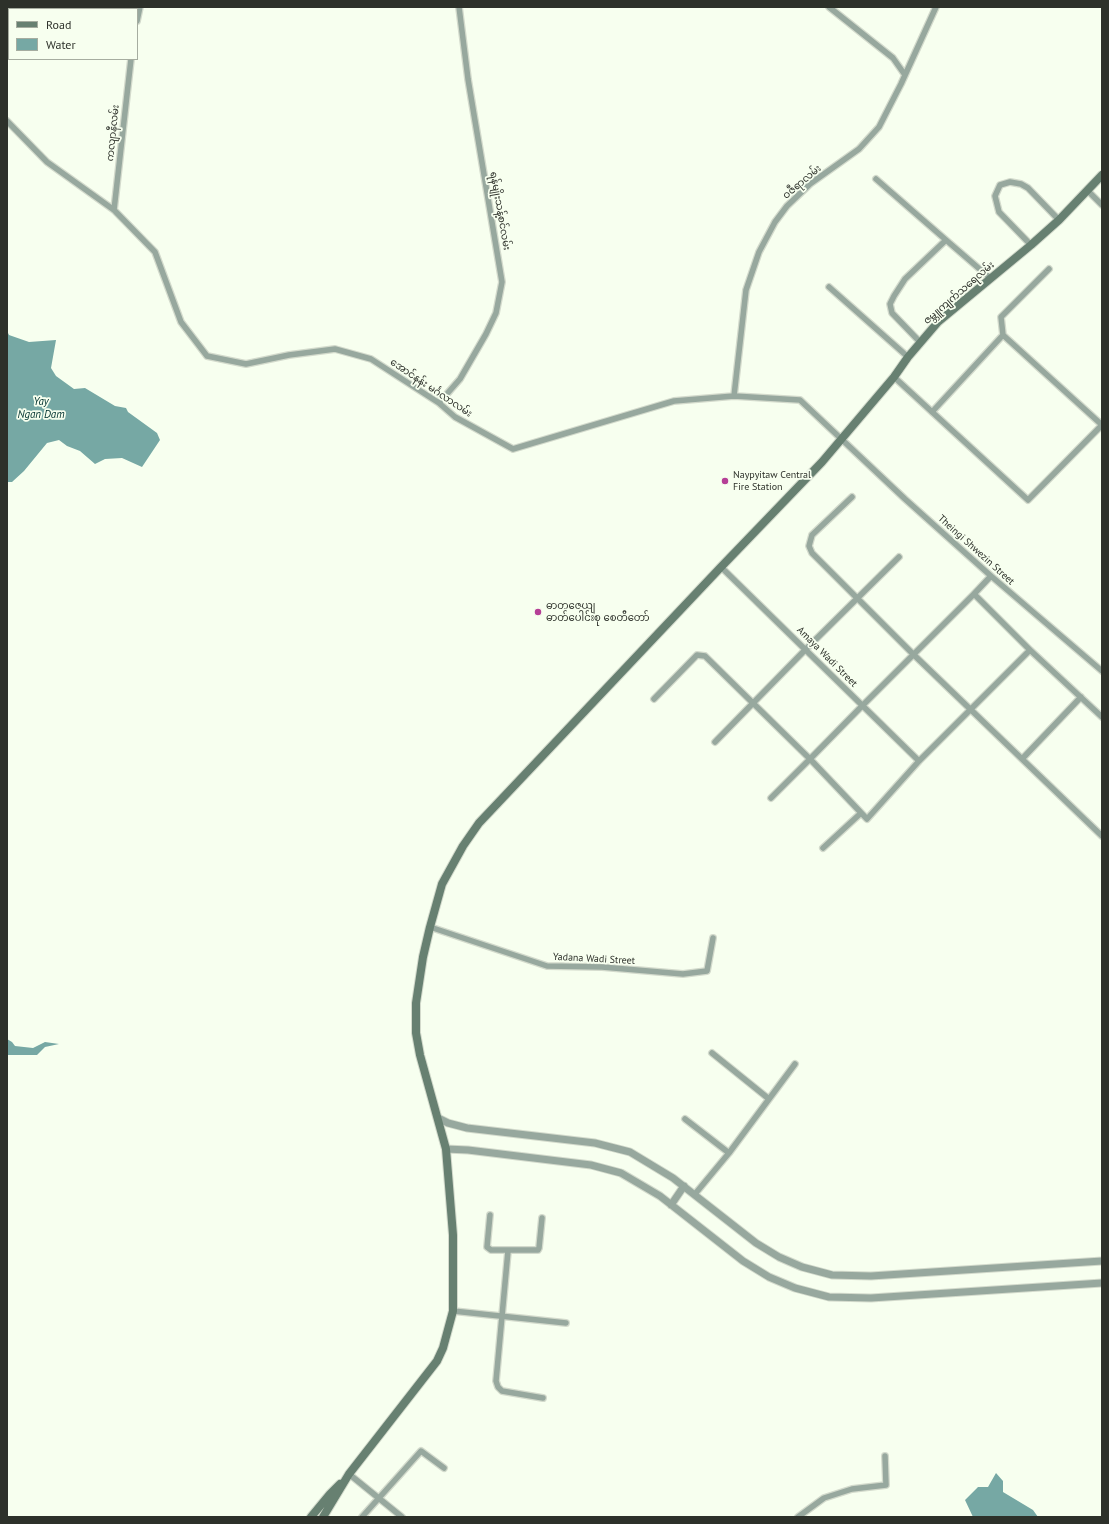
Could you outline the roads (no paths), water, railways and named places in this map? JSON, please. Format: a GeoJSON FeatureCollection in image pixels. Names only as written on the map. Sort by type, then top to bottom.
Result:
{"type":"FeatureCollection","features":[{"type":"Feature","properties":{"kind":"main road","name":"ဇမ္ဘူကျက်သရေလမ်း"},"geometry":{"type":"LineString","coordinates":[[348,1476],[437,1361],[443,1348],[453,1311],[453,1235],[446,1150],[420,1055],[415,1017],[418,987],[430,927],[442,884],[463,846],[479,824],[822,462],[894,377],[908,356],[938,322],[1059,220],[1102,175]]}},
{"type":"Feature","properties":{"kind":"main road"},"geometry":{"type":"LineString","coordinates":[[312,1517],[330,1494],[348,1476]]}},
{"type":"Feature","properties":{"kind":"main road"},"geometry":{"type":"LineString","coordinates":[[323,1517],[348,1476]]}},
{"type":"Feature","properties":{"kind":"street","name":"ရန်မျိုးသန့်စင်လမ်း"},"geometry":{"type":"LineString","coordinates":[[439,402],[460,380],[486,334],[496,313],[502,282],[468,79],[459,7]]}},
{"type":"Feature","properties":{"kind":"street"},"geometry":{"type":"LineString","coordinates":[[829,7],[893,58],[905,75]]}},
{"type":"Feature","properties":{"kind":"street","name":"ဝဇီရာလမ်း"},"geometry":{"type":"LineString","coordinates":[[734,396],[746,290],[759,252],[768,234],[787,206],[810,184],[859,149],[879,127],[936,7]]}},
{"type":"Feature","properties":{"kind":"street","name":"ကလျာနီလမ်း"},"geometry":{"type":"LineString","coordinates":[[114,210],[131,60]]}},
{"type":"Feature","properties":{"kind":"street","name":"အောင်နန်း မင်္ဂလာလမ်း"},"geometry":{"type":"LineString","coordinates":[[7,121],[47,162],[114,210],[155,252],[181,322],[207,356],[246,364],[289,355],[335,349],[371,358],[439,402],[455,418],[513,449],[674,401],[734,396],[800,400],[842,438]]}},
{"type":"Feature","properties":{"kind":"street"},"geometry":{"type":"LineString","coordinates":[[876,179],[990,278]]}},
{"type":"Feature","properties":{"kind":"street"},"geometry":{"type":"LineString","coordinates":[[1031,245],[999,212],[996,196],[1000,185],[1010,182],[1021,184],[1028,188],[1059,220]]}},
{"type":"Feature","properties":{"kind":"street"},"geometry":{"type":"LineString","coordinates":[[1088,190],[1102,205]]}},
{"type":"Feature","properties":{"kind":"street"},"geometry":{"type":"LineString","coordinates":[[920,342],[892,313],[890,304],[905,279],[946,240]]}},
{"type":"Feature","properties":{"kind":"street"},"geometry":{"type":"LineString","coordinates":[[894,377],[1028,500],[1102,425],[1003,335],[1001,317],[1049,269]]}},
{"type":"Feature","properties":{"kind":"street"},"geometry":{"type":"LineString","coordinates":[[829,286],[908,356]]}},
{"type":"Feature","properties":{"kind":"street"},"geometry":{"type":"LineString","coordinates":[[932,412],[1003,335]]}},
{"type":"Feature","properties":{"kind":"street","name":"Theingi Shwezin Street"},"geometry":{"type":"LineString","coordinates":[[842,438],[905,499],[991,576],[1102,671]]}},
{"type":"Feature","properties":{"kind":"street"},"geometry":{"type":"LineString","coordinates":[[852,497],[812,536],[809,546],[812,553],[914,655],[1102,836]]}},
{"type":"Feature","properties":{"kind":"street"},"geometry":{"type":"LineString","coordinates":[[715,742],[753,702],[899,557]]}},
{"type":"Feature","properties":{"kind":"street","name":"Amaya Wadi Street"},"geometry":{"type":"LineString","coordinates":[[721,567],[919,761]]}},
{"type":"Feature","properties":{"kind":"street"},"geometry":{"type":"LineString","coordinates":[[772,798],[991,576]]}},
{"type":"Feature","properties":{"kind":"street"},"geometry":{"type":"LineString","coordinates":[[974,594],[1030,650],[1102,717]]}},
{"type":"Feature","properties":{"kind":"street"},"geometry":{"type":"LineString","coordinates":[[654,699],[697,656],[705,656],[810,759],[867,819],[919,761],[1030,650]]}},
{"type":"Feature","properties":{"kind":"street"},"geometry":{"type":"LineString","coordinates":[[1022,759],[1081,696]]}},
{"type":"Feature","properties":{"kind":"street"},"geometry":{"type":"LineString","coordinates":[[823,848],[861,813]]}},
{"type":"Feature","properties":{"kind":"street","name":"Yadana Wadi Street"},"geometry":{"type":"LineString","coordinates":[[430,927],[547,966],[602,967],[683,974],[707,971],[713,938]]}},
{"type":"Feature","properties":{"kind":"street"},"geometry":{"type":"LineString","coordinates":[[712,1052],[769,1098]]}},
{"type":"Feature","properties":{"kind":"street"},"geometry":{"type":"LineString","coordinates":[[695,1194],[729,1153],[794,1064]]}},
{"type":"Feature","properties":{"kind":"street"},"geometry":{"type":"LineString","coordinates":[[438,1118],[448,1124],[467,1128],[595,1143],[630,1152],[684,1186],[756,1243],[779,1258],[802,1267],[832,1275],[871,1276],[1102,1261]]}},
{"type":"Feature","properties":{"kind":"street"},"geometry":{"type":"LineString","coordinates":[[685,1119],[729,1153]]}},
{"type":"Feature","properties":{"kind":"street"},"geometry":{"type":"LineString","coordinates":[[446,1150],[468,1150],[591,1165],[621,1173],[660,1196],[743,1261],[769,1277],[795,1288],[829,1297],[871,1298],[1102,1284]]}},
{"type":"Feature","properties":{"kind":"street"},"geometry":{"type":"LineString","coordinates":[[671,1204],[684,1186]]}},
{"type":"Feature","properties":{"kind":"street"},"geometry":{"type":"LineString","coordinates":[[490,1215],[487,1247],[490,1250],[538,1250],[542,1218]]}},
{"type":"Feature","properties":{"kind":"street"},"geometry":{"type":"LineString","coordinates":[[508,1251],[496,1381],[498,1388],[502,1391],[543,1398]]}},
{"type":"Feature","properties":{"kind":"street"},"geometry":{"type":"LineString","coordinates":[[453,1311],[566,1323]]}},
{"type":"Feature","properties":{"kind":"street"},"geometry":{"type":"LineString","coordinates":[[362,1517],[421,1451],[444,1468]]}},
{"type":"Feature","properties":{"kind":"street"},"geometry":{"type":"LineString","coordinates":[[798,1517],[824,1498],[852,1489],[886,1485],[885,1456]]}},
{"type":"Feature","properties":{"kind":"street"},"geometry":{"type":"LineString","coordinates":[[348,1476],[379,1498],[402,1517]]}},
{"type":"Feature","properties":{"kind":"water","name":"Yay Ngan Dam"},"geometry":{"type":"Polygon","coordinates":[[[7,331],[9,335],[29,342],[56,340],[51,368],[56,376],[74,389],[85,388],[115,406],[126,408],[128,412],[157,433],[160,440],[142,467],[122,458],[105,459],[95,464],[80,451],[67,446],[59,440],[47,443],[24,471],[12,482],[7,482],[7,331]]]}},
{"type":"Feature","properties":{"kind":"water"},"geometry":{"type":"Polygon","coordinates":[[[7,1039],[15,1046],[33,1048],[45,1042],[59,1044],[45,1047],[37,1055],[7,1055],[7,1039]]]}},
{"type":"Feature","properties":{"kind":"water"},"geometry":{"type":"Polygon","coordinates":[[[996,1473],[1003,1481],[1003,1492],[1033,1510],[1038,1517],[973,1517],[965,1500],[978,1487],[988,1487],[996,1473]]]}},
{"type":"Feature","properties":{"kind":"place","name":"Naypyitaw Central Fire Station"},"geometry":{"type":"Point","coordinates":[725,481]}},
{"type":"Feature","properties":{"kind":"place","name":"ဓာတုဇေယျ ဓာတ်ပေါင်းစု စေတီတော်"},"geometry":{"type":"Point","coordinates":[538,612]}}]}
